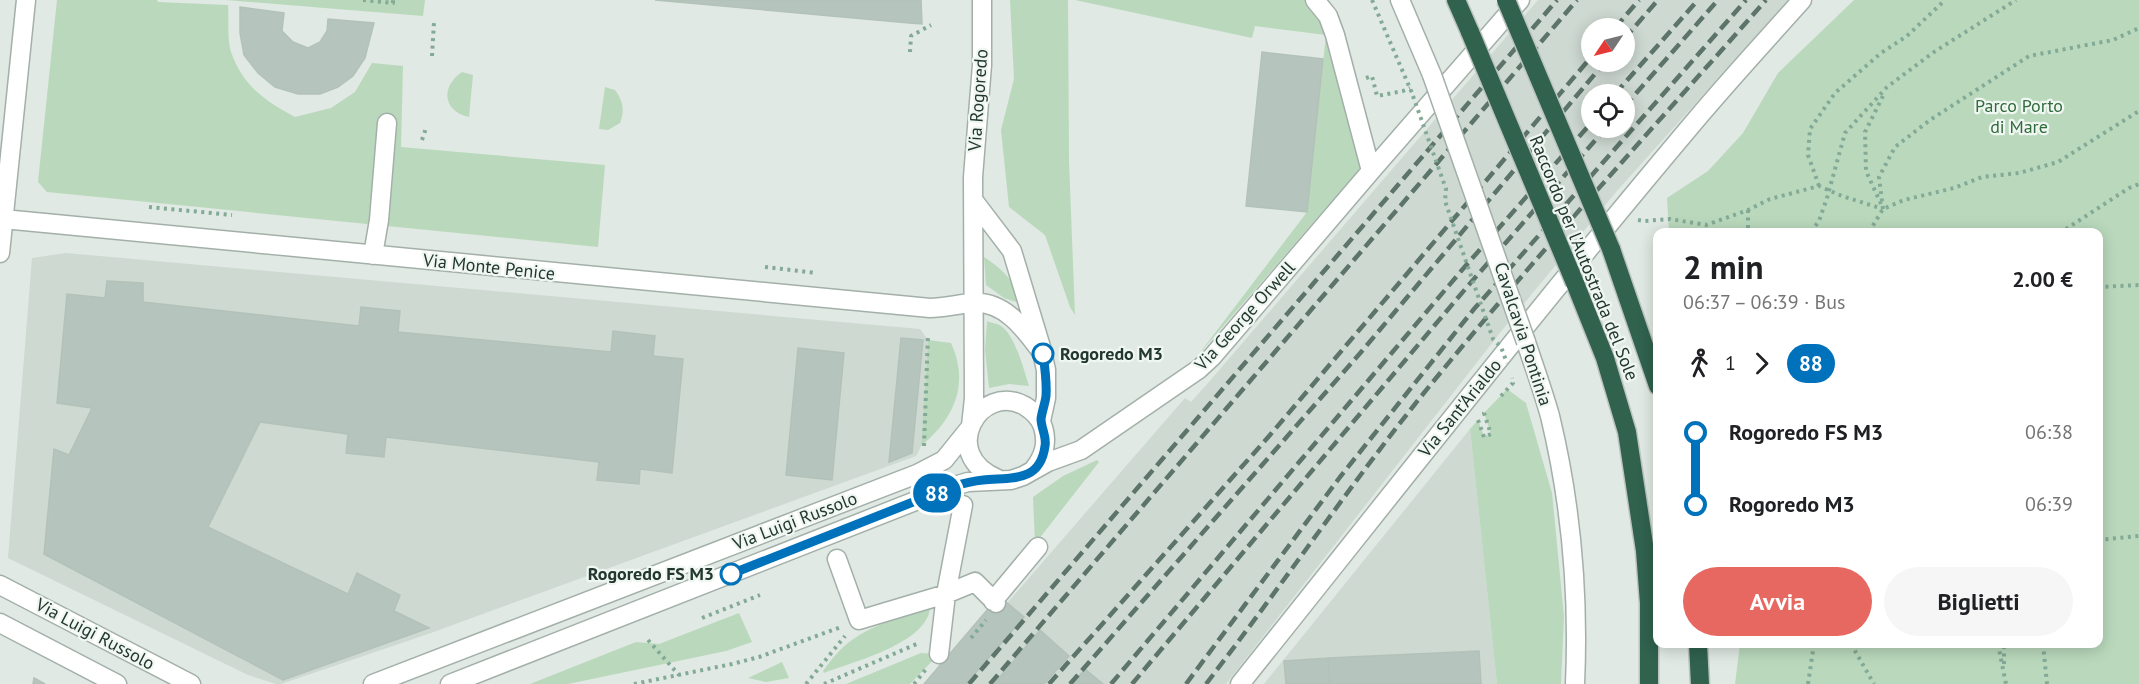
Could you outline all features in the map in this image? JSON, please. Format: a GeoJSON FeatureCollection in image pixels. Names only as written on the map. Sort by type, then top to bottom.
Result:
{"type":"FeatureCollection","features":[{"type":"Feature","properties":{"kind":"highway","name":"Raccordo per l'Autostrada del Sole"},"geometry":{"type":"LineString","coordinates":[[1456,0],[1605,358],[1627,432],[1649,603],[1648,684]]}},
{"type":"Feature","properties":{"kind":"highway","name":"Raccordo per l'Autostrada del Sole"},"geometry":{"type":"LineString","coordinates":[[1506,0],[1611,249],[1653,371]]}},
{"type":"Feature","properties":{"kind":"highway"},"geometry":{"type":"LineString","coordinates":[[1698,648],[1700,684]]}},
{"type":"Feature","properties":{"kind":"street"},"geometry":{"type":"LineString","coordinates":[[0,253],[26,0]]}},
{"type":"Feature","properties":{"kind":"street","name":"Via Rogoredo"},"geometry":{"type":"LineString","coordinates":[[970,428],[974,398],[973,177],[982,65],[982,0]]}},
{"type":"Feature","properties":{"kind":"street"},"geometry":{"type":"LineString","coordinates":[[1315,0],[1328,16],[1335,35],[1371,171]]}},
{"type":"Feature","properties":{"kind":"street","name":"Cavalcavia Pontinia"},"geometry":{"type":"LineString","coordinates":[[1400,0],[1432,75],[1527,342],[1549,414],[1573,554],[1576,608],[1575,684]]}},
{"type":"Feature","properties":{"kind":"street","name":"Via George Orwell"},"geometry":{"type":"LineString","coordinates":[[1034,469],[1088,446],[1199,369],[1212,357],[1520,0]]}},
{"type":"Feature","properties":{"kind":"street","name":"Via Sant'Arialdo"},"geometry":{"type":"LineString","coordinates":[[1240,684],[1623,208],[1700,115],[1802,0]]}},
{"type":"Feature","properties":{"kind":"street"},"geometry":{"type":"LineString","coordinates":[[373,255],[379,220],[387,123]]}},
{"type":"Feature","properties":{"kind":"street"},"geometry":{"type":"LineString","coordinates":[[974,201],[1012,251],[1046,370],[1046,398],[1041,421]]}},
{"type":"Feature","properties":{"kind":"street","name":"Via Monte Penice"},"geometry":{"type":"LineString","coordinates":[[3,219],[930,308],[974,303]]}},
{"type":"Feature","properties":{"kind":"street"},"geometry":{"type":"LineString","coordinates":[[974,303],[987,304],[1010,315],[1043,354]]}},
{"type":"Feature","properties":{"kind":"street"},"geometry":{"type":"LineString","coordinates":[[1009,401],[1033,411],[1041,421],[1046,446],[1042,459],[1034,469],[1011,480],[999,479],[986,474],[976,466],[967,441],[975,417],[984,408],[1009,401]]}},
{"type":"Feature","properties":{"kind":"street","name":"Via Luigi Russolo"},"geometry":{"type":"LineString","coordinates":[[373,684],[917,474],[944,460],[970,428]]}},
{"type":"Feature","properties":{"kind":"street","name":"Via Luigi Russolo"},"geometry":{"type":"LineString","coordinates":[[450,684],[951,487],[968,482],[999,479]]}},
{"type":"Feature","properties":{"kind":"street"},"geometry":{"type":"LineString","coordinates":[[939,654],[946,594],[963,505]]}},
{"type":"Feature","properties":{"kind":"street"},"geometry":{"type":"LineString","coordinates":[[837,560],[860,620],[946,594],[975,582],[994,602],[1038,547]]}},
{"type":"Feature","properties":{"kind":"street","name":"Via Luigi Russolo"},"geometry":{"type":"LineString","coordinates":[[0,585],[190,684]]}},
{"type":"Feature","properties":{"kind":"street","name":"Via Luigi Russolo"},"geometry":{"type":"LineString","coordinates":[[0,623],[117,684]]}},
{"type":"Feature","properties":{"kind":"path"},"geometry":{"type":"LineString","coordinates":[[363,0],[393,3],[393,0]]}},
{"type":"Feature","properties":{"kind":"path"},"geometry":{"type":"LineString","coordinates":[[1372,0],[1413,96],[1446,189],[1445,201],[1493,339],[1501,347],[1507,363]]}},
{"type":"Feature","properties":{"kind":"path"},"geometry":{"type":"LineString","coordinates":[[1819,186],[1808,155],[1810,129],[1835,93],[1881,53],[1907,36],[1945,0]]}},
{"type":"Feature","properties":{"kind":"path"},"geometry":{"type":"LineString","coordinates":[[1814,228],[1819,221],[1845,133],[1886,90],[1934,52],[2016,0]]}},
{"type":"Feature","properties":{"kind":"path"},"geometry":{"type":"LineString","coordinates":[[432,56],[434,22]]}},
{"type":"Feature","properties":{"kind":"path"},"geometry":{"type":"LineString","coordinates":[[910,52],[911,36],[931,26]]}},
{"type":"Feature","properties":{"kind":"path"},"geometry":{"type":"LineString","coordinates":[[1884,209],[1878,177],[1895,147],[1930,120],[2029,56],[2113,40],[2139,28]]}},
{"type":"Feature","properties":{"kind":"path"},"geometry":{"type":"LineString","coordinates":[[1361,79],[1372,76],[1377,96],[1403,92],[1410,88]]}},
{"type":"Feature","properties":{"kind":"path"},"geometry":{"type":"LineString","coordinates":[[1884,209],[1866,171],[1865,132],[1886,90]]}},
{"type":"Feature","properties":{"kind":"path"},"geometry":{"type":"LineString","coordinates":[[1872,228],[1884,209],[1904,200],[1954,188],[1982,177],[2019,173],[2058,162],[2139,111]]}},
{"type":"Feature","properties":{"kind":"path"},"geometry":{"type":"LineString","coordinates":[[422,141],[426,128]]}},
{"type":"Feature","properties":{"kind":"path"},"geometry":{"type":"LineString","coordinates":[[2068,228],[2129,188],[2139,184]]}},
{"type":"Feature","properties":{"kind":"path"},"geometry":{"type":"LineString","coordinates":[[1623,208],[1625,217],[1644,221],[1670,219],[1706,225],[1748,210],[1770,199],[1819,186],[1884,209]]}},
{"type":"Feature","properties":{"kind":"path"},"geometry":{"type":"LineString","coordinates":[[149,207],[232,215]]}},
{"type":"Feature","properties":{"kind":"path"},"geometry":{"type":"LineString","coordinates":[[1748,210],[1748,228]]}},
{"type":"Feature","properties":{"kind":"path"},"geometry":{"type":"LineString","coordinates":[[765,267],[823,273]]}},
{"type":"Feature","properties":{"kind":"path"},"geometry":{"type":"LineString","coordinates":[[2103,287],[2139,285]]}},
{"type":"Feature","properties":{"kind":"path"},"geometry":{"type":"LineString","coordinates":[[924,450],[928,335]]}},
{"type":"Feature","properties":{"kind":"path"},"geometry":{"type":"LineString","coordinates":[[1500,397],[1507,389]]}},
{"type":"Feature","properties":{"kind":"path"},"geometry":{"type":"LineString","coordinates":[[1474,413],[1484,437],[1491,434],[1484,413],[1492,405]]}},
{"type":"Feature","properties":{"kind":"path"},"geometry":{"type":"LineString","coordinates":[[2103,540],[2139,536]]}},
{"type":"Feature","properties":{"kind":"path"},"geometry":{"type":"LineString","coordinates":[[702,618],[760,595]]}},
{"type":"Feature","properties":{"kind":"path"},"geometry":{"type":"LineString","coordinates":[[634,684],[759,657],[860,620]]}},
{"type":"Feature","properties":{"kind":"path"},"geometry":{"type":"LineString","coordinates":[[806,684],[822,662],[860,620]]}},
{"type":"Feature","properties":{"kind":"path"},"geometry":{"type":"LineString","coordinates":[[971,638],[987,620]]}},
{"type":"Feature","properties":{"kind":"path"},"geometry":{"type":"LineString","coordinates":[[824,684],[942,633]]}},
{"type":"Feature","properties":{"kind":"path"},"geometry":{"type":"LineString","coordinates":[[648,640],[680,675]]}},
{"type":"Feature","properties":{"kind":"path"},"geometry":{"type":"LineString","coordinates":[[1808,684],[1813,648]]}},
{"type":"Feature","properties":{"kind":"path"},"geometry":{"type":"LineString","coordinates":[[1853,648],[1874,684]]}},
{"type":"Feature","properties":{"kind":"path"},"geometry":{"type":"LineString","coordinates":[[1999,648],[2006,684]]}},
{"type":"Feature","properties":{"kind":"path"},"geometry":{"type":"LineString","coordinates":[[2004,648],[2004,670]]}},
{"type":"Feature","properties":{"kind":"path"},"geometry":{"type":"LineString","coordinates":[[2043,648],[2047,684]]}},
{"type":"Feature","properties":{"kind":"shaded area"},"geometry":{"type":"Polygon","coordinates":[[[1538,0],[1788,0],[1616,192],[1503,329],[1226,684],[937,684],[1185,398],[1191,402],[1538,0]]]}},
{"type":"Feature","properties":{"kind":"shaded area"},"geometry":{"type":"Polygon","coordinates":[[[66,253],[920,329],[928,340],[921,446],[916,456],[428,634],[276,684],[248,675],[8,558],[32,258],[66,253]]]}},
{"type":"Feature","properties":{"kind":"shaded area"},"geometry":{"type":"Polygon","coordinates":[[[1470,429],[1497,684],[1264,684],[1470,429]]]}},
{"type":"Feature","properties":{"kind":"green space"},"geometry":{"type":"Polygon","coordinates":[[[57,0],[157,0],[158,2],[228,5],[230,47],[236,64],[256,91],[295,117],[331,108],[355,92],[372,63],[403,66],[401,147],[605,165],[598,247],[47,192],[38,182],[57,0]]]}},
{"type":"Feature","properties":{"kind":"green space"},"geometry":{"type":"Polygon","coordinates":[[[226,0],[425,0],[423,16],[226,0]]]}},
{"type":"Feature","properties":{"kind":"green space"},"geometry":{"type":"Polygon","coordinates":[[[1010,0],[1068,0],[1069,161],[1075,315],[1070,307],[1045,235],[1009,207],[1001,130],[1014,79],[1010,0]]]}},
{"type":"Feature","properties":{"kind":"green space"},"geometry":{"type":"Polygon","coordinates":[[[1075,0],[1305,0],[1312,6],[1327,30],[1361,165],[1199,354],[1307,212],[1326,35],[1255,26],[1252,38],[1075,0]]]}},
{"type":"Feature","properties":{"kind":"green space","name":"Parco Porto di Mare"},"geometry":{"type":"Polygon","coordinates":[[[1854,0],[2139,0],[2139,684],[1735,684],[1740,648],[2103,648],[2103,228],[1669,228],[1667,198],[1708,171],[1743,133],[1778,73],[1854,0]]]}},
{"type":"Feature","properties":{"kind":"green space"},"geometry":{"type":"Polygon","coordinates":[[[462,72],[473,75],[469,117],[454,110],[448,98],[450,85],[462,72]]]}},
{"type":"Feature","properties":{"kind":"green space"},"geometry":{"type":"Polygon","coordinates":[[[605,87],[615,90],[623,110],[620,123],[608,130],[599,129],[605,87]]]}},
{"type":"Feature","properties":{"kind":"green space"},"geometry":{"type":"Polygon","coordinates":[[[984,257],[1007,276],[1014,288],[1016,302],[1004,298],[986,285],[984,257]]]}},
{"type":"Feature","properties":{"kind":"green space"},"geometry":{"type":"Polygon","coordinates":[[[987,321],[1001,326],[1011,337],[1029,386],[1009,384],[989,388],[985,350],[987,321]]]}},
{"type":"Feature","properties":{"kind":"green space"},"geometry":{"type":"Polygon","coordinates":[[[928,340],[951,343],[957,358],[959,386],[950,412],[933,436],[921,446],[928,340]]]}},
{"type":"Feature","properties":{"kind":"green space"},"geometry":{"type":"Polygon","coordinates":[[[1507,389],[1526,403],[1552,493],[1564,616],[1561,684],[1497,684],[1470,429],[1478,420],[1484,436],[1491,434],[1484,413],[1507,389]]]}},
{"type":"Feature","properties":{"kind":"green space"},"geometry":{"type":"Polygon","coordinates":[[[1097,460],[1099,462],[1035,544],[1033,497],[1063,476],[1097,460]]]}},
{"type":"Feature","properties":{"kind":"green space"},"geometry":{"type":"Polygon","coordinates":[[[930,606],[927,619],[904,641],[870,657],[824,673],[823,671],[840,650],[861,634],[930,606]]]}},
{"type":"Feature","properties":{"kind":"green space"},"geometry":{"type":"Polygon","coordinates":[[[739,613],[752,642],[726,651],[568,684],[530,684],[636,642],[659,644],[739,613]]]}},
{"type":"Feature","properties":{"kind":"green space"},"geometry":{"type":"Polygon","coordinates":[[[921,653],[939,654],[910,684],[846,684],[921,653]]]}},
{"type":"Feature","properties":{"kind":"green space"},"geometry":{"type":"Polygon","coordinates":[[[782,662],[789,678],[766,682],[748,678],[782,662]]]}},
{"type":"Feature","properties":{"kind":"building"},"geometry":{"type":"Polygon","coordinates":[[[655,0],[921,0],[922,24],[909,23],[655,0]]]}},
{"type":"Feature","properties":{"kind":"building"},"geometry":{"type":"Polygon","coordinates":[[[240,7],[284,13],[282,31],[293,42],[308,48],[320,42],[327,31],[328,19],[374,23],[365,58],[353,76],[338,87],[320,94],[298,94],[275,87],[258,73],[244,55],[240,33],[240,7]]]}},
{"type":"Feature","properties":{"kind":"building"},"geometry":{"type":"Polygon","coordinates":[[[1262,52],[1323,59],[1307,212],[1246,206],[1262,52]]]}},
{"type":"Feature","properties":{"kind":"building"},"geometry":{"type":"Polygon","coordinates":[[[107,281],[143,283],[143,302],[359,326],[361,307],[400,311],[398,332],[611,352],[613,331],[655,336],[653,356],[683,359],[672,473],[640,469],[639,484],[597,480],[599,462],[386,437],[384,457],[346,453],[348,434],[260,422],[208,527],[348,594],[357,573],[400,595],[394,611],[429,628],[283,680],[44,554],[54,449],[69,455],[92,408],[57,403],[67,294],[105,298],[107,281]]]}},
{"type":"Feature","properties":{"kind":"building"},"geometry":{"type":"Polygon","coordinates":[[[901,338],[923,340],[912,453],[889,462],[901,338]]]}},
{"type":"Feature","properties":{"kind":"building"},"geometry":{"type":"Polygon","coordinates":[[[798,348],[844,353],[832,480],[786,475],[798,348]]]}},
{"type":"Feature","properties":{"kind":"building"},"geometry":{"type":"Polygon","coordinates":[[[999,596],[1024,617],[966,684],[924,684],[999,596]]]}},
{"type":"Feature","properties":{"kind":"building"},"geometry":{"type":"Polygon","coordinates":[[[1040,630],[1069,656],[1044,684],[994,684],[1040,630]]]}},
{"type":"Feature","properties":{"kind":"building"},"geometry":{"type":"Polygon","coordinates":[[[1479,651],[1481,684],[1330,684],[1328,658],[1479,651]]]}},
{"type":"Feature","properties":{"kind":"building"},"geometry":{"type":"Polygon","coordinates":[[[1328,658],[1330,684],[1286,684],[1284,661],[1328,658]]]}},
{"type":"Feature","properties":{"kind":"building"},"geometry":{"type":"Polygon","coordinates":[[[1085,669],[1103,684],[1072,684],[1085,669]]]}},
{"type":"Feature","properties":{"kind":"building"},"geometry":{"type":"Polygon","coordinates":[[[34,678],[45,684],[33,684],[34,678]]]}},
{"type":"Feature","properties":{"kind":"railway"},"geometry":{"type":"LineString","coordinates":[[969,684],[1557,0]]}},
{"type":"Feature","properties":{"kind":"railway"},"geometry":{"type":"LineString","coordinates":[[990,684],[1577,0]]}},
{"type":"Feature","properties":{"kind":"railway"},"geometry":{"type":"LineString","coordinates":[[1624,18],[1639,0]]}},
{"type":"Feature","properties":{"kind":"railway"},"geometry":{"type":"LineString","coordinates":[[1635,26],[1658,0]]}},
{"type":"Feature","properties":{"kind":"railway"},"geometry":{"type":"LineString","coordinates":[[1624,84],[1698,0]]}},
{"type":"Feature","properties":{"kind":"railway"},"geometry":{"type":"LineString","coordinates":[[1635,94],[1718,0]]}},
{"type":"Feature","properties":{"kind":"railway"},"geometry":{"type":"LineString","coordinates":[[1186,684],[1340,477],[1474,309],[1746,0]]}},
{"type":"Feature","properties":{"kind":"railway"},"geometry":{"type":"LineString","coordinates":[[1206,684],[1362,473],[1457,352],[1544,250],[1766,0]]}},
{"type":"Feature","properties":{"kind":"railway"},"geometry":{"type":"LineString","coordinates":[[1049,684],[1270,435],[1581,69]]}},
{"type":"Feature","properties":{"kind":"railway"},"geometry":{"type":"LineString","coordinates":[[1070,684],[1362,351],[1597,72]]}},
{"type":"Feature","properties":{"kind":"railway"},"geometry":{"type":"LineString","coordinates":[[1111,684],[1462,270],[1581,135]]}},
{"type":"Feature","properties":{"kind":"railway"},"geometry":{"type":"LineString","coordinates":[[1132,684],[1467,287],[1597,138]]}},
{"type":"Feature","properties":{"kind":"bus line","name":"88"},"geometry":{"type":"LineString","coordinates":[[731,574],[951,487],[983,480],[1011,480],[1034,469],[1042,459],[1046,446],[1041,421],[1046,398],[1046,370],[1043,354]]}},
{"type":"Feature","properties":{"kind":"place","name":"Rogoredo M3"},"geometry":{"type":"Point","coordinates":[1043,354]}},
{"type":"Feature","properties":{"kind":"place","name":"Rogoredo FS M3"},"geometry":{"type":"Point","coordinates":[731,574]}}]}
